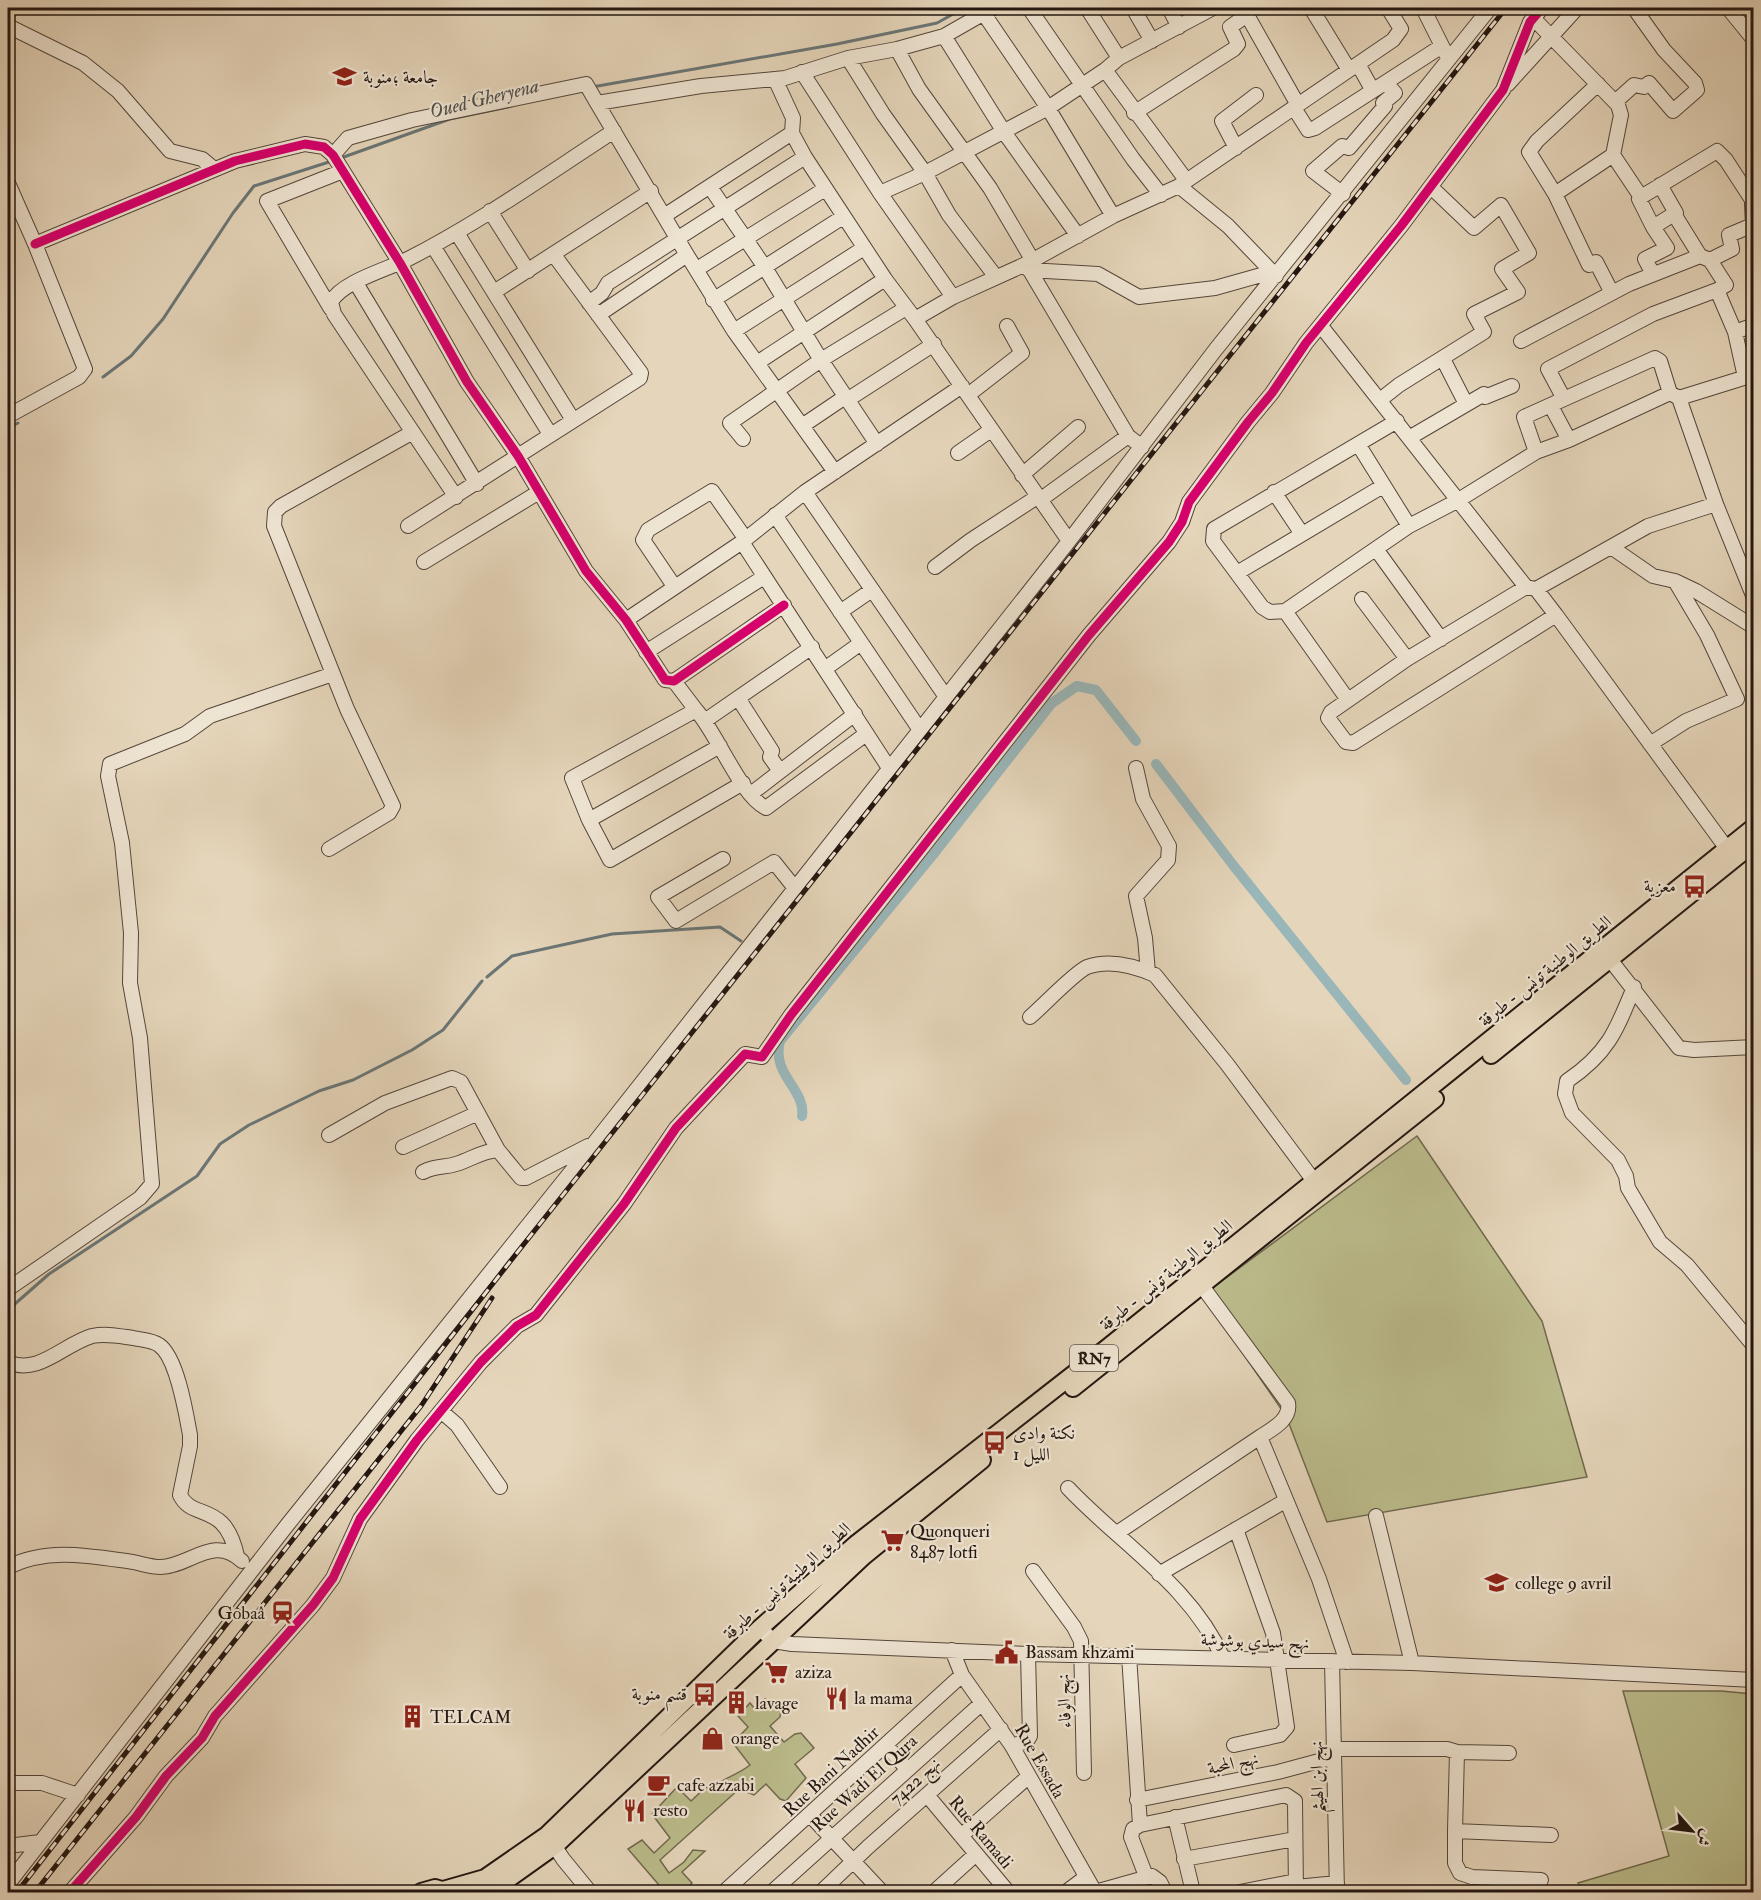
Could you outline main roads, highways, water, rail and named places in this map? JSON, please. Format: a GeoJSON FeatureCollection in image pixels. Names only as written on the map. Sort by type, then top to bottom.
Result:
{"type":"FeatureCollection","features":[{"type":"Feature","properties":{"kind":"main road","name":"الطريق الوطنية تونس - طبرقة"},"geometry":{"type":"LineString","coordinates":[[490,1893],[773,1641],[864,1556],[1314,1181],[1731,854],[1754,827]]}},
{"type":"Feature","properties":{"kind":"main road","name":"الطريق الوطنية تونس - طبرقة"},"geometry":{"type":"LineString","coordinates":[[1731,854],[1754,843]]}},
{"type":"Feature","properties":{"kind":"main road","name":"الطريق الوطنية تونس - طبرقة"},"geometry":{"type":"LineString","coordinates":[[445,1891],[485,1878],[551,1840],[760,1629],[856,1544],[1168,1305],[1202,1286],[1534,1021],[1605,954]]}},
{"type":"Feature","properties":{"kind":"main road","name":"RN7"},"geometry":{"type":"LineString","coordinates":[[421,1893],[435,1888],[445,1891]]}},
{"type":"Feature","properties":{"kind":"waterway","name":"Oued Gheryena"},"geometry":{"type":"LineString","coordinates":[[592,87],[837,44],[937,23],[964,8]]}},
{"type":"Feature","properties":{"kind":"waterway","name":"Oued Gheryena"},"geometry":{"type":"LineString","coordinates":[[341,158],[450,119],[512,106]]}},
{"type":"Feature","properties":{"kind":"waterway","name":"Oued Gheryena"},"geometry":{"type":"LineString","coordinates":[[103,377],[131,356],[163,319],[233,213],[254,186],[332,161]]}},
{"type":"Feature","properties":{"kind":"waterway","name":"Oued Gheryena"},"geometry":{"type":"LineString","coordinates":[[8,428],[18,423]]}},
{"type":"Feature","properties":{"kind":"waterway"},"geometry":{"type":"LineString","coordinates":[[802,1116],[799,1098],[780,1063],[780,1041],[936,851],[1052,703],[1077,686],[1096,690],[1136,741]]}},
{"type":"Feature","properties":{"kind":"waterway"},"geometry":{"type":"LineString","coordinates":[[1156,764],[1233,865],[1406,1080]]}},
{"type":"Feature","properties":{"kind":"waterway"},"geometry":{"type":"LineString","coordinates":[[487,977],[512,956],[612,934],[720,927],[741,941]]}},
{"type":"Feature","properties":{"kind":"waterway"},"geometry":{"type":"LineString","coordinates":[[8,1310],[49,1274],[197,1176],[220,1144],[249,1125],[319,1091],[353,1080],[412,1050],[443,1030],[482,981]]}},
{"type":"Feature","properties":{"kind":"railway"},"geometry":{"type":"LineString","coordinates":[[17,1892],[516,1254],[1506,8]]}},
{"type":"Feature","properties":{"kind":"railway"},"geometry":{"type":"LineString","coordinates":[[35,1892],[421,1406],[492,1298]]}},
{"type":"Feature","properties":{"kind":"place","name":"جامعة ؛منوبة"},"geometry":{"type":"Point","coordinates":[345,77]}},
{"type":"Feature","properties":{"kind":"place","name":"معزية"},"geometry":{"type":"Point","coordinates":[1694,886]}},
{"type":"Feature","properties":{"kind":"place","name":"نكنة وادى الليل 1"},"geometry":{"type":"Point","coordinates":[995,1443]}},
{"type":"Feature","properties":{"kind":"place","name":"Quonqueri 8487 lotfi"},"geometry":{"type":"Point","coordinates":[892,1541]}},
{"type":"Feature","properties":{"kind":"place","name":"college 9 avril"},"geometry":{"type":"Point","coordinates":[1497,1583]}},
{"type":"Feature","properties":{"kind":"place","name":"Gobaâ"},"geometry":{"type":"Point","coordinates":[283,1613]}},
{"type":"Feature","properties":{"kind":"place","name":"Bassam khzami"},"geometry":{"type":"Point","coordinates":[1007,1652]}},
{"type":"Feature","properties":{"kind":"place","name":"aziza"},"geometry":{"type":"Point","coordinates":[777,1672]}},
{"type":"Feature","properties":{"kind":"place","name":"قسم منوبة"},"geometry":{"type":"Point","coordinates":[705,1694]}},
{"type":"Feature","properties":{"kind":"place","name":"la mama"},"geometry":{"type":"Point","coordinates":[836,1698]}},
{"type":"Feature","properties":{"kind":"place","name":"lavage"},"geometry":{"type":"Point","coordinates":[737,1703]}},
{"type":"Feature","properties":{"kind":"place","name":"TELCAM"},"geometry":{"type":"Point","coordinates":[412,1717]}},
{"type":"Feature","properties":{"kind":"place","name":"orange"},"geometry":{"type":"Point","coordinates":[713,1738]}},
{"type":"Feature","properties":{"kind":"place","name":"cafe azzabi"},"geometry":{"type":"Point","coordinates":[659,1785]}},
{"type":"Feature","properties":{"kind":"place","name":"resto"},"geometry":{"type":"Point","coordinates":[635,1810]}}]}
